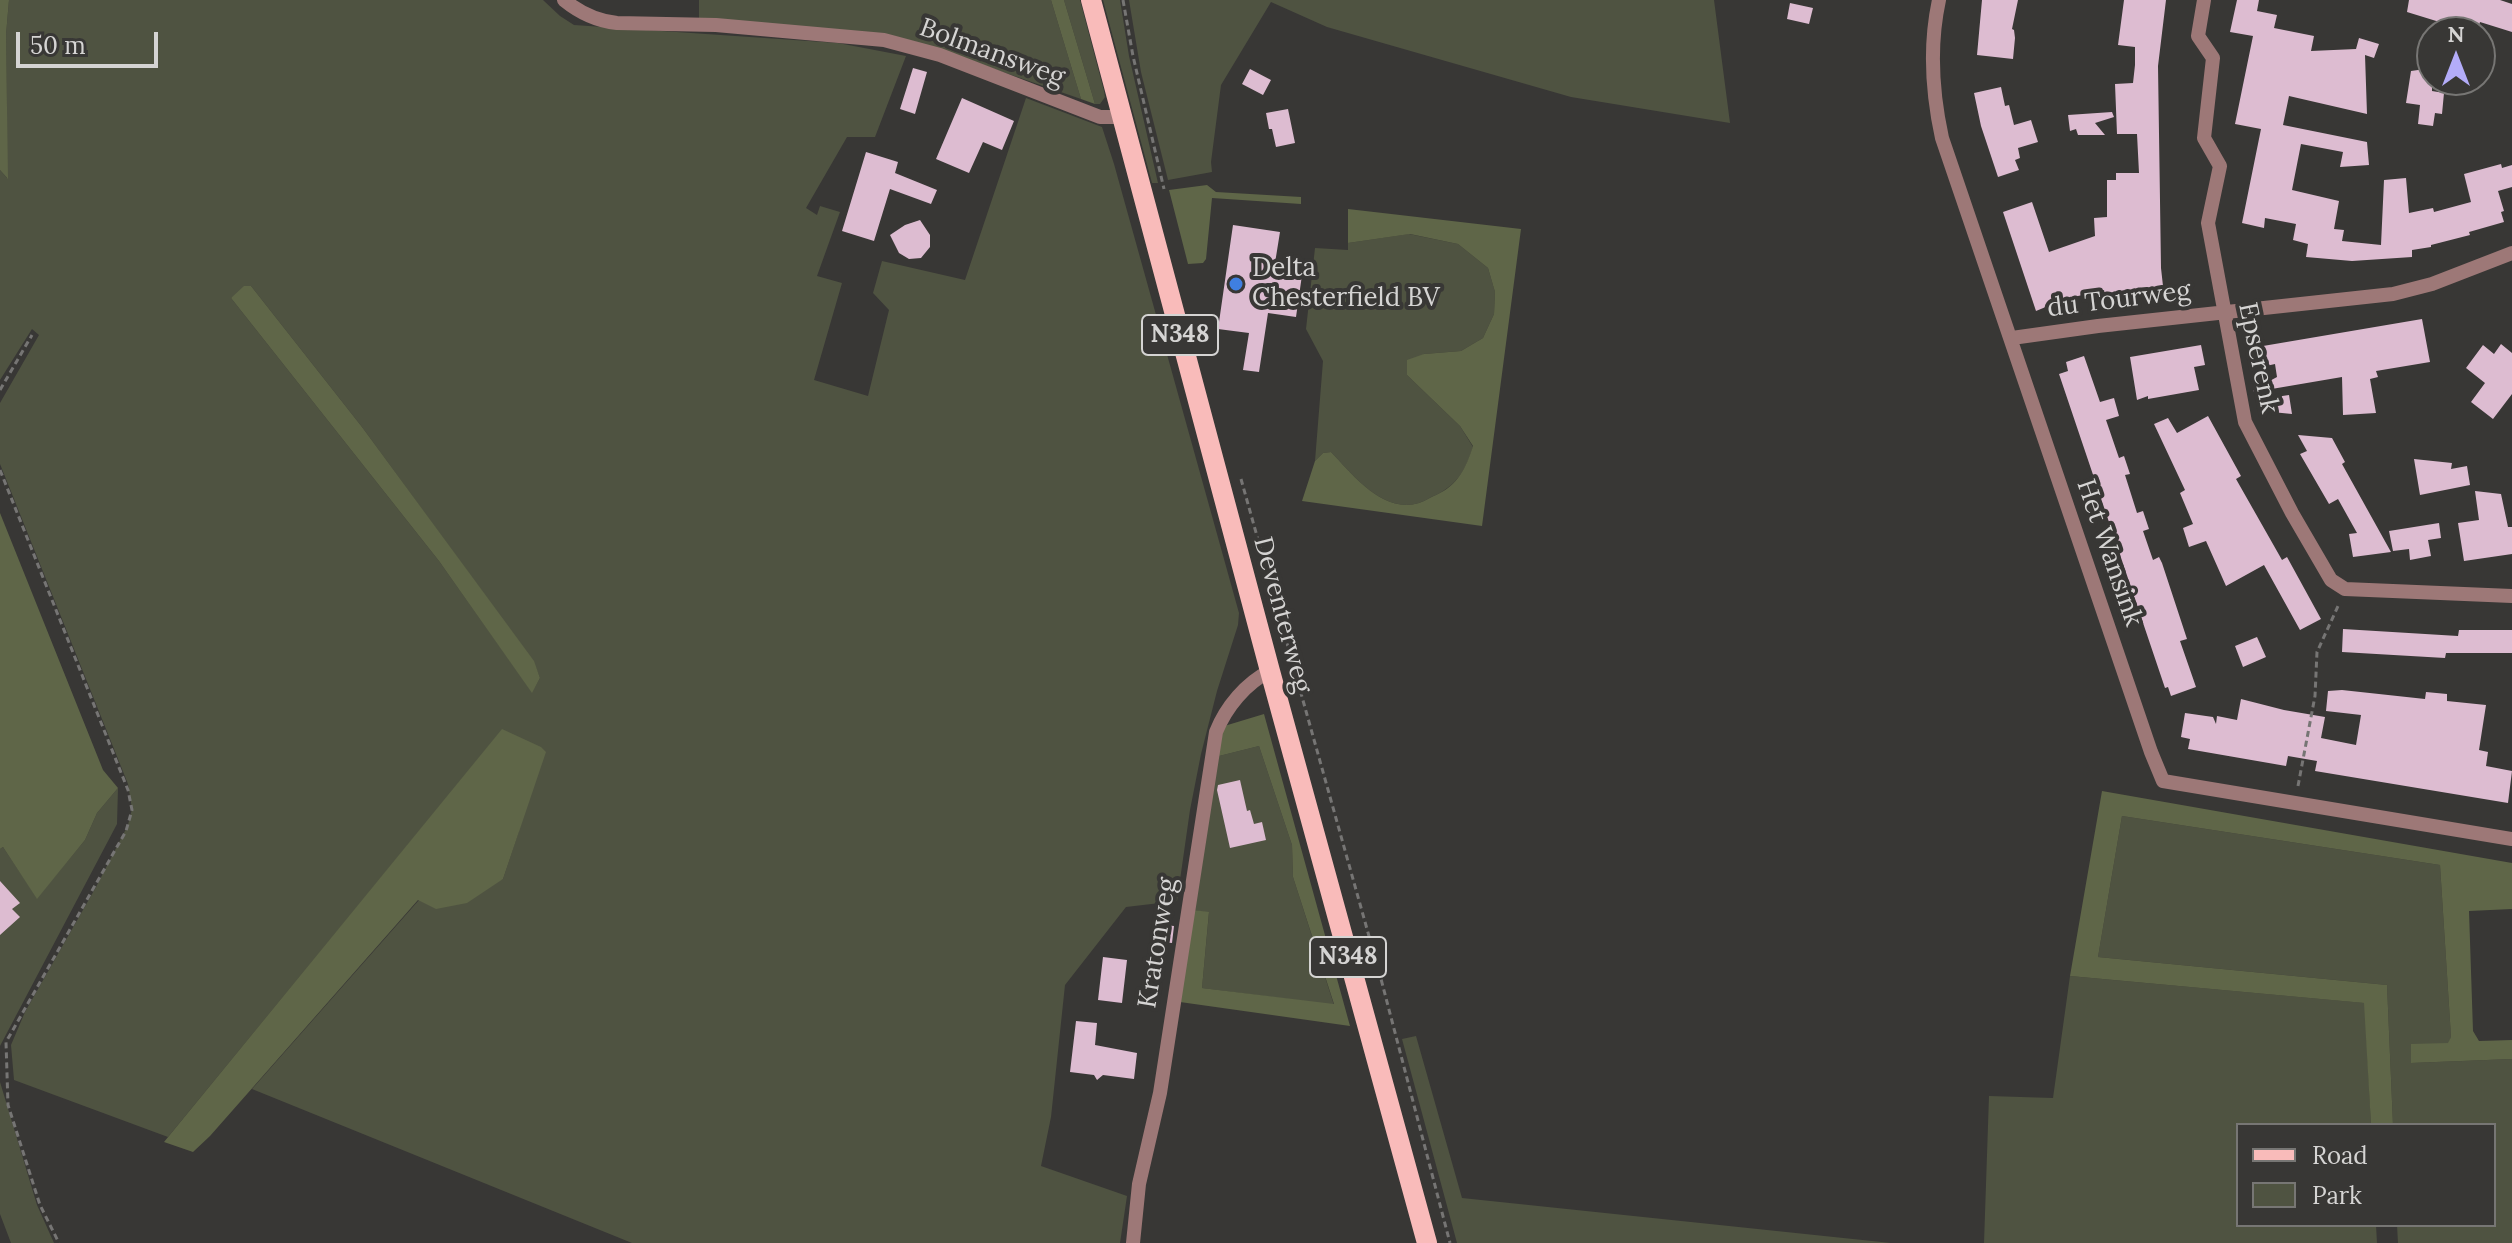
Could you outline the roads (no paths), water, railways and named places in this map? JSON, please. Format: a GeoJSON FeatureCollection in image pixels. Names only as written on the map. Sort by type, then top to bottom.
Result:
{"type":"FeatureCollection","features":[{"type":"Feature","properties":{"kind":"main road","name":"Deventerweg"},"geometry":{"type":"LineString","coordinates":[[1091,0],[1427,1243]]}},
{"type":"Feature","properties":{"kind":"street","name":"Bolmansweg"},"geometry":{"type":"LineString","coordinates":[[564,0],[588,16],[603,21],[716,25],[884,40],[940,55],[1100,117],[1121,117]]}},
{"type":"Feature","properties":{"kind":"street","name":"Epserenk"},"geometry":{"type":"LineString","coordinates":[[2204,0],[2198,36],[2213,58],[2204,138],[2220,166],[2208,223],[2223,312],[2245,422],[2292,513],[2331,580],[2345,589],[2512,596]]}},
{"type":"Feature","properties":{"kind":"street","name":"Het Wansink"},"geometry":{"type":"LineString","coordinates":[[1936,1],[1932,36],[1934,103],[1942,138],[2163,781],[2512,839]]}},
{"type":"Feature","properties":{"kind":"street","name":"du Tourweg"},"geometry":{"type":"LineString","coordinates":[[2012,338],[2393,294],[2432,284],[2512,253]]}},
{"type":"Feature","properties":{"kind":"street","name":"Kratonweg"},"geometry":{"type":"LineString","coordinates":[[1133,1243],[1139,1184],[1160,1093],[1216,732],[1238,696],[1249,684],[1270,671]]}},
{"type":"Feature","properties":{"kind":"place","name":"Delta Chesterfield BV"},"geometry":{"type":"Point","coordinates":[1236,284]}}]}
